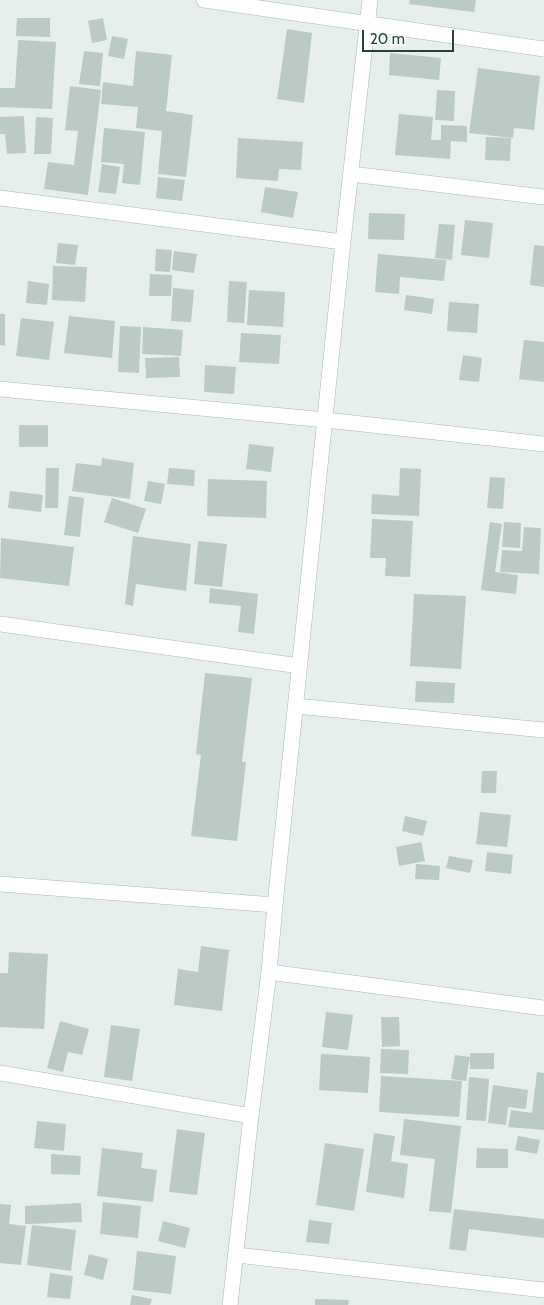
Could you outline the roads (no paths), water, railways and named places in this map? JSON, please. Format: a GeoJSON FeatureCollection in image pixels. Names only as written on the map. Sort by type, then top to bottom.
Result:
{"type":"FeatureCollection","features":[{"type":"Feature","properties":{"kind":"street"},"geometry":{"type":"LineString","coordinates":[[204,0],[544,49]]}},
{"type":"Feature","properties":{"kind":"street"},"geometry":{"type":"LineString","coordinates":[[230,1305],[269,972],[343,242],[370,0]]}},
{"type":"Feature","properties":{"kind":"street"},"geometry":{"type":"LineString","coordinates":[[351,174],[544,197]]}},
{"type":"Feature","properties":{"kind":"street"},"geometry":{"type":"LineString","coordinates":[[0,198],[343,242]]}},
{"type":"Feature","properties":{"kind":"street"},"geometry":{"type":"LineString","coordinates":[[0,389],[326,420],[544,444]]}},
{"type":"Feature","properties":{"kind":"street"},"geometry":{"type":"LineString","coordinates":[[0,624],[300,666]]}},
{"type":"Feature","properties":{"kind":"street"},"geometry":{"type":"LineString","coordinates":[[296,706],[544,730]]}},
{"type":"Feature","properties":{"kind":"street"},"geometry":{"type":"LineString","coordinates":[[0,884],[275,906]]}},
{"type":"Feature","properties":{"kind":"street"},"geometry":{"type":"LineString","coordinates":[[269,972],[544,1008]]}},
{"type":"Feature","properties":{"kind":"street"},"geometry":{"type":"LineString","coordinates":[[0,1073],[251,1116]]}},
{"type":"Feature","properties":{"kind":"street"},"geometry":{"type":"LineString","coordinates":[[237,1255],[544,1290]]}}]}
